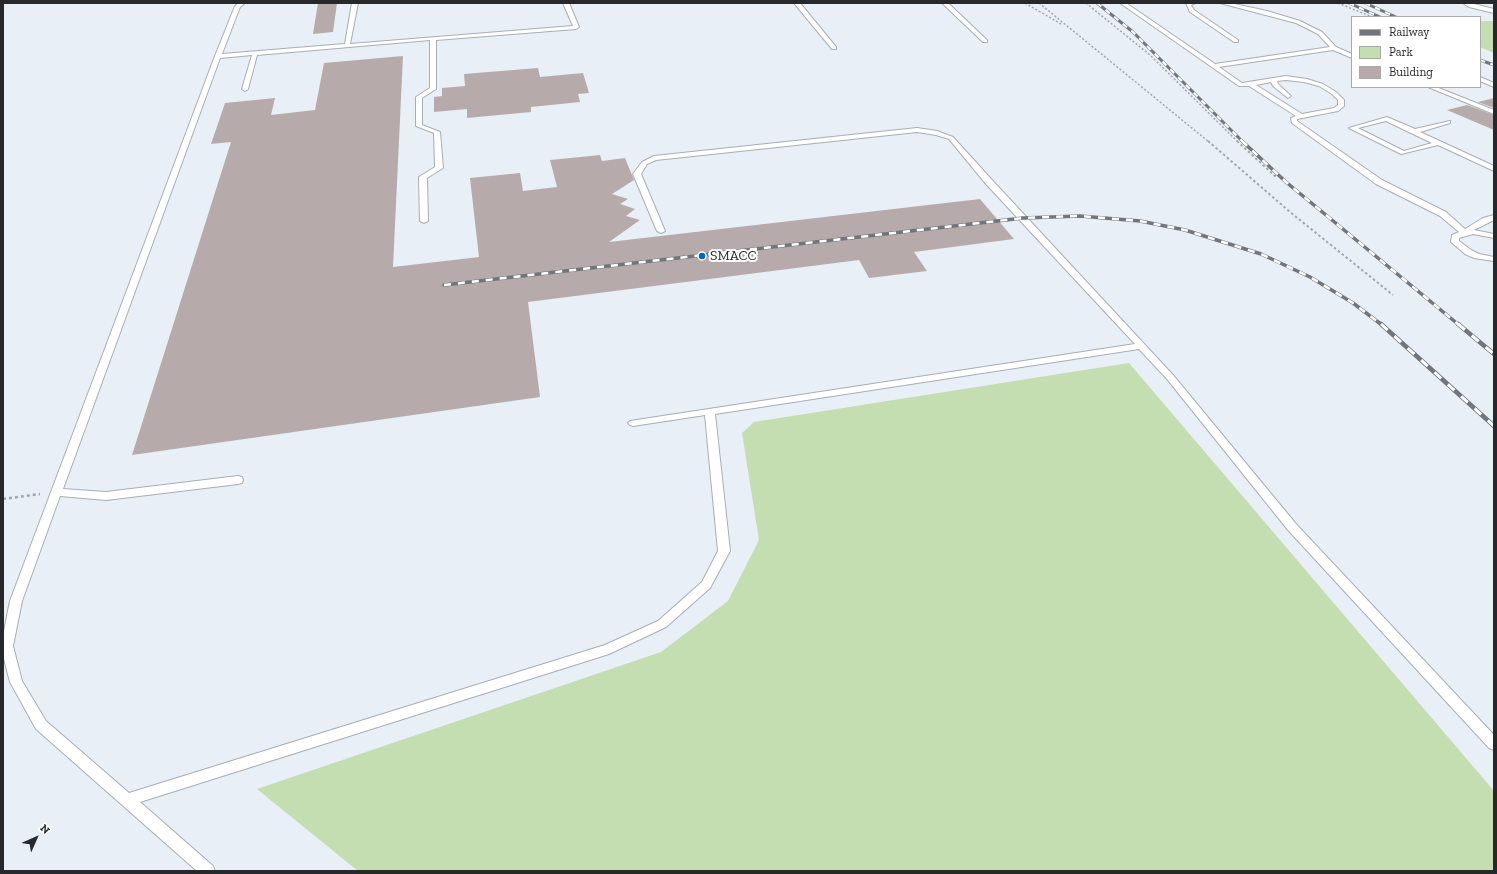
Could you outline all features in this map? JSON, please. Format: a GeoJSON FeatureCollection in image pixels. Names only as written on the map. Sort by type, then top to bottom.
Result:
{"type":"FeatureCollection","features":[{"type":"Feature","properties":{"kind":"lane"},"geometry":{"type":"LineString","coordinates":[[208,871],[41,725],[16,682],[7,646],[16,601],[218,56],[238,6],[242,3]]}},
{"type":"Feature","properties":{"kind":"lane"},"geometry":{"type":"LineString","coordinates":[[347,46],[355,3]]}},
{"type":"Feature","properties":{"kind":"lane"},"geometry":{"type":"LineString","coordinates":[[218,56],[576,27],[566,3]]}},
{"type":"Feature","properties":{"kind":"lane"},"geometry":{"type":"LineString","coordinates":[[797,3],[834,48]]}},
{"type":"Feature","properties":{"kind":"lane"},"geometry":{"type":"LineString","coordinates":[[945,3],[985,41]]}},
{"type":"Feature","properties":{"kind":"lane"},"geometry":{"type":"LineString","coordinates":[[1123,3],[1241,85],[1286,78],[1305,80],[1321,85],[1334,93],[1342,100],[1341,106],[1336,110],[1294,118],[1294,122],[1380,182],[1443,214],[1464,232],[1478,232],[1494,236]]}},
{"type":"Feature","properties":{"kind":"lane"},"geometry":{"type":"LineString","coordinates":[[1192,3],[1188,4],[1192,11],[1236,41]]}},
{"type":"Feature","properties":{"kind":"lane"},"geometry":{"type":"LineString","coordinates":[[1223,3],[1265,12],[1298,22],[1320,33],[1334,48],[1351,56]]}},
{"type":"Feature","properties":{"kind":"lane"},"geometry":{"type":"LineString","coordinates":[[1466,3],[1471,6],[1494,11]]}},
{"type":"Feature","properties":{"kind":"lane"},"geometry":{"type":"LineString","coordinates":[[424,221],[423,177],[439,168],[437,132],[419,126],[419,96],[434,89],[433,38]]}},
{"type":"Feature","properties":{"kind":"lane"},"geometry":{"type":"LineString","coordinates":[[1213,66],[1334,48]]}},
{"type":"Feature","properties":{"kind":"lane"},"geometry":{"type":"LineString","coordinates":[[244,89],[255,53]]}},
{"type":"Feature","properties":{"kind":"lane"},"geometry":{"type":"LineString","coordinates":[[1481,79],[1494,85]]}},
{"type":"Feature","properties":{"kind":"lane"},"geometry":{"type":"LineString","coordinates":[[1274,80],[1275,85],[1288,96]]}},
{"type":"Feature","properties":{"kind":"lane"},"geometry":{"type":"LineString","coordinates":[[1251,84],[1302,117]]}},
{"type":"Feature","properties":{"kind":"lane"},"geometry":{"type":"LineString","coordinates":[[1434,88],[1494,112]]}},
{"type":"Feature","properties":{"kind":"lane"},"geometry":{"type":"LineString","coordinates":[[1439,143],[1403,153],[1352,128],[1387,119],[1413,132],[1439,143],[1494,169]]}},
{"type":"Feature","properties":{"kind":"lane"},"geometry":{"type":"LineString","coordinates":[[1413,132],[1448,122]]}},
{"type":"Feature","properties":{"kind":"lane"},"geometry":{"type":"LineString","coordinates":[[661,230],[637,174],[644,163],[654,158],[917,130],[937,133],[951,138],[989,182],[1170,377],[1292,527],[1494,744]]}},
{"type":"Feature","properties":{"kind":"lane"},"geometry":{"type":"LineString","coordinates":[[1494,217],[1458,234],[1455,237],[1455,242],[1460,247],[1477,256],[1494,259]]}},
{"type":"Feature","properties":{"kind":"lane"},"geometry":{"type":"LineString","coordinates":[[633,423],[1140,346]]}},
{"type":"Feature","properties":{"kind":"lane"},"geometry":{"type":"LineString","coordinates":[[127,800],[609,649],[662,624],[706,585],[724,551],[710,412]]}},
{"type":"Feature","properties":{"kind":"lane"},"geometry":{"type":"LineString","coordinates":[[56,492],[106,496],[238,480]]}},
{"type":"Feature","properties":{"kind":"path"},"geometry":{"type":"LineString","coordinates":[[1025,3],[1067,27]]}},
{"type":"Feature","properties":{"kind":"path"},"geometry":{"type":"LineString","coordinates":[[1039,3],[1220,151],[1290,212],[1393,295]]}},
{"type":"Feature","properties":{"kind":"path"},"geometry":{"type":"LineString","coordinates":[[1086,3],[1150,55],[1252,156],[1276,177]]}},
{"type":"Feature","properties":{"kind":"path"},"geometry":{"type":"LineString","coordinates":[[1338,3],[1370,16]]}},
{"type":"Feature","properties":{"kind":"path"},"geometry":{"type":"LineString","coordinates":[[3,499],[56,492]]}},
{"type":"Feature","properties":{"kind":"green space"},"geometry":{"type":"Polygon","coordinates":[[[1481,21],[1494,21],[1494,53],[1481,47],[1481,21]]]}},
{"type":"Feature","properties":{"kind":"green space"},"geometry":{"type":"Polygon","coordinates":[[[1129,363],[1494,791],[1494,871],[358,871],[257,789],[661,652],[728,601],[759,540],[742,433],[754,422],[1129,363]]]}},
{"type":"Feature","properties":{"kind":"building"},"geometry":{"type":"Polygon","coordinates":[[[318,3],[337,3],[333,32],[313,34],[318,3]]]}},
{"type":"Feature","properties":{"kind":"building","name":"SMACC"},"geometry":{"type":"Polygon","coordinates":[[[403,56],[393,267],[479,257],[470,178],[520,173],[523,191],[557,187],[550,160],[600,155],[602,161],[625,158],[634,180],[612,194],[628,199],[620,204],[635,209],[626,216],[640,220],[609,242],[980,199],[1014,239],[914,252],[927,271],[869,278],[859,260],[528,302],[540,397],[132,455],[231,142],[211,144],[225,103],[275,98],[271,115],[315,110],[324,63],[403,56]]]}},
{"type":"Feature","properties":{"kind":"building"},"geometry":{"type":"Polygon","coordinates":[[[538,68],[540,77],[583,73],[589,93],[578,94],[580,102],[531,107],[531,112],[467,118],[467,109],[434,112],[434,97],[442,96],[442,88],[465,86],[464,74],[538,68]]]}},
{"type":"Feature","properties":{"kind":"building"},"geometry":{"type":"Polygon","coordinates":[[[1494,98],[1494,108],[1478,102],[1494,98]]]}},
{"type":"Feature","properties":{"kind":"building"},"geometry":{"type":"Polygon","coordinates":[[[1467,105],[1494,115],[1494,130],[1447,110],[1467,105]]]}},
{"type":"Feature","properties":{"kind":"railway"},"geometry":{"type":"LineString","coordinates":[[1097,3],[1133,32],[1242,141]]}},
{"type":"Feature","properties":{"kind":"railway"},"geometry":{"type":"LineString","coordinates":[[1349,3],[1378,16]]}},
{"type":"Feature","properties":{"kind":"railway"},"geometry":{"type":"LineString","coordinates":[[1365,3],[1394,16]]}},
{"type":"Feature","properties":{"kind":"railway"},"geometry":{"type":"LineString","coordinates":[[1481,60],[1494,65]]}},
{"type":"Feature","properties":{"kind":"railway"},"geometry":{"type":"LineString","coordinates":[[1242,141],[1286,182],[1459,325]]}},
{"type":"Feature","properties":{"kind":"railway"},"geometry":{"type":"LineString","coordinates":[[444,285],[1023,218],[1080,216],[1140,221],[1185,230],[1261,254],[1310,277],[1353,303],[1382,325]]}},
{"type":"Feature","properties":{"kind":"railway"},"geometry":{"type":"LineString","coordinates":[[1381,324],[1494,426]]}},
{"type":"Feature","properties":{"kind":"railway"},"geometry":{"type":"LineString","coordinates":[[1458,324],[1494,354]]}},
{"type":"Feature","properties":{"kind":"place","name":"SMACC"},"geometry":{"type":"Point","coordinates":[702,256]}}]}
